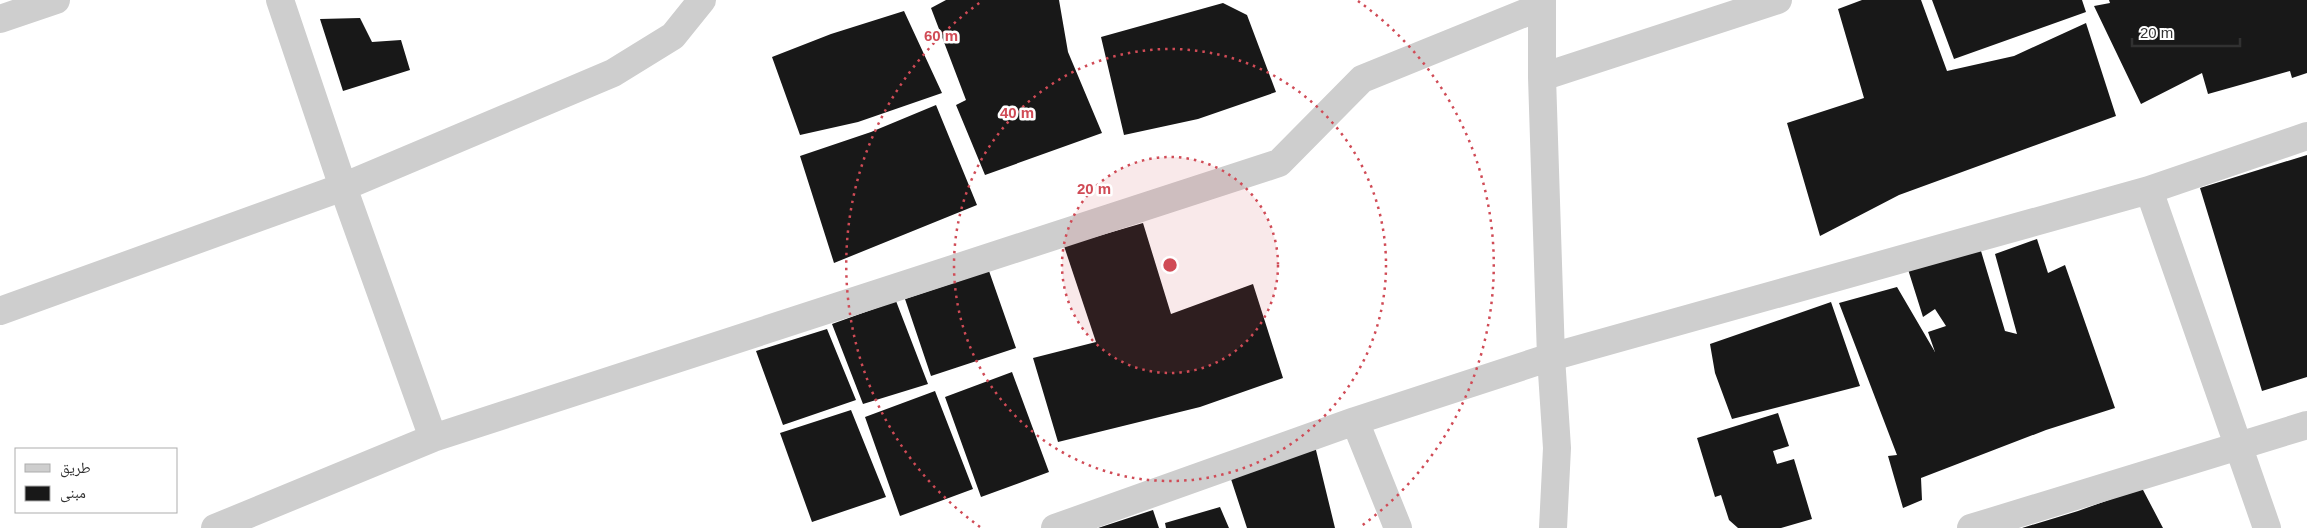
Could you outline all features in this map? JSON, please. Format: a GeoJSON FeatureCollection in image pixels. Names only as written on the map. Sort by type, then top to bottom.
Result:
{"type":"FeatureCollection","features":[{"type":"Feature","properties":{"kind":"street"},"geometry":{"type":"LineString","coordinates":[[0,20],[56,0]]}},
{"type":"Feature","properties":{"kind":"street"},"geometry":{"type":"LineString","coordinates":[[280,0],[343,187],[433,438]]}},
{"type":"Feature","properties":{"kind":"street"},"geometry":{"type":"LineString","coordinates":[[0,311],[343,187],[613,73],[673,36],[702,0]]}},
{"type":"Feature","properties":{"kind":"street"},"geometry":{"type":"LineString","coordinates":[[1542,77],[1778,0]]}},
{"type":"Feature","properties":{"kind":"street"},"geometry":{"type":"LineString","coordinates":[[215,528],[433,438],[1279,164],[1362,79],[1542,3],[1542,77],[1551,357],[1557,448],[1552,528]]}},
{"type":"Feature","properties":{"kind":"street"},"geometry":{"type":"LineString","coordinates":[[1055,528],[1355,421],[1551,357],[2149,190],[2307,136]]}},
{"type":"Feature","properties":{"kind":"street"},"geometry":{"type":"LineString","coordinates":[[2149,190],[2267,528]]}},
{"type":"Feature","properties":{"kind":"street"},"geometry":{"type":"LineString","coordinates":[[1355,421],[1398,528]]}},
{"type":"Feature","properties":{"kind":"street"},"geometry":{"type":"LineString","coordinates":[[1971,528],[2307,425]]}},
{"type":"Feature","properties":{"kind":"building"},"geometry":{"type":"Polygon","coordinates":[[[946,0],[1059,0],[1068,52],[1102,133],[985,175],[956,105],[966,100],[931,8],[946,0]]]}},
{"type":"Feature","properties":{"kind":"building"},"geometry":{"type":"Polygon","coordinates":[[[1862,0],[1921,0],[1947,71],[2014,56],[2086,23],[2116,116],[1899,195],[1820,236],[1787,123],[1864,98],[1838,9],[1862,0]]]}},
{"type":"Feature","properties":{"kind":"building"},"geometry":{"type":"Polygon","coordinates":[[[1932,0],[2082,0],[2086,12],[1954,59],[1932,0]]]}},
{"type":"Feature","properties":{"kind":"building"},"geometry":{"type":"Polygon","coordinates":[[[2109,0],[2307,0],[2307,73],[2292,78],[2290,71],[2208,94],[2202,73],[2141,104],[2094,6],[2110,3],[2109,0]]]}},
{"type":"Feature","properties":{"kind":"building"},"geometry":{"type":"Polygon","coordinates":[[[1223,3],[1247,15],[1276,92],[1198,119],[1124,135],[1101,37],[1223,3]]]}},
{"type":"Feature","properties":{"kind":"building"},"geometry":{"type":"Polygon","coordinates":[[[904,11],[942,93],[858,122],[800,135],[772,57],[831,34],[904,11]]]}},
{"type":"Feature","properties":{"kind":"building"},"geometry":{"type":"Polygon","coordinates":[[[360,18],[372,42],[401,40],[410,70],[343,91],[320,19],[360,18]]]}},
{"type":"Feature","properties":{"kind":"building"},"geometry":{"type":"Polygon","coordinates":[[[936,105],[977,205],[834,263],[800,156],[871,132],[936,105]]]}},
{"type":"Feature","properties":{"kind":"building"},"geometry":{"type":"Polygon","coordinates":[[[2307,155],[2307,377],[2262,391],[2200,188],[2307,155]]]}},
{"type":"Feature","properties":{"kind":"building"},"geometry":{"type":"Polygon","coordinates":[[[1143,223],[1171,314],[1253,284],[1283,378],[1200,407],[1058,442],[1033,358],[1096,342],[1064,246],[1143,223]]]}},
{"type":"Feature","properties":{"kind":"building"},"geometry":{"type":"Polygon","coordinates":[[[2037,239],[2048,273],[2065,265],[2115,408],[2046,430],[1921,478],[1922,500],[1903,508],[1888,456],[1897,455],[1839,303],[1897,287],[1935,352],[1928,332],[1946,326],[1935,309],[1923,317],[1906,263],[1978,241],[2005,331],[2017,334],[1995,254],[2037,239]]]}},
{"type":"Feature","properties":{"kind":"building"},"geometry":{"type":"Polygon","coordinates":[[[989,271],[1016,348],[931,376],[905,299],[989,271]]]}},
{"type":"Feature","properties":{"kind":"building"},"geometry":{"type":"Polygon","coordinates":[[[896,301],[928,384],[863,404],[832,324],[896,301]]]}},
{"type":"Feature","properties":{"kind":"building"},"geometry":{"type":"Polygon","coordinates":[[[1831,302],[1860,386],[1732,419],[1715,373],[1710,344],[1831,302]]]}},
{"type":"Feature","properties":{"kind":"building"},"geometry":{"type":"Polygon","coordinates":[[[827,329],[856,400],[783,425],[756,351],[827,329]]]}},
{"type":"Feature","properties":{"kind":"building"},"geometry":{"type":"Polygon","coordinates":[[[1012,372],[1049,472],[981,497],[945,397],[1012,372]]]}},
{"type":"Feature","properties":{"kind":"building"},"geometry":{"type":"Polygon","coordinates":[[[935,391],[973,489],[900,516],[865,417],[935,391]]]}},
{"type":"Feature","properties":{"kind":"building"},"geometry":{"type":"Polygon","coordinates":[[[851,410],[886,497],[812,522],[780,433],[851,410]]]}},
{"type":"Feature","properties":{"kind":"building"},"geometry":{"type":"Polygon","coordinates":[[[1778,413],[1789,446],[1773,451],[1777,464],[1794,459],[1812,519],[1781,528],[1738,528],[1729,520],[1721,495],[1715,497],[1697,438],[1778,413]]]}},
{"type":"Feature","properties":{"kind":"building"},"geometry":{"type":"Polygon","coordinates":[[[1315,446],[1335,528],[1247,528],[1230,476],[1315,446]]]}},
{"type":"Feature","properties":{"kind":"building"},"geometry":{"type":"Polygon","coordinates":[[[2142,488],[2163,528],[2022,528],[2078,511],[2142,488]]]}},
{"type":"Feature","properties":{"kind":"building"},"geometry":{"type":"Polygon","coordinates":[[[1220,507],[1229,528],[1166,528],[1165,523],[1220,507]]]}},
{"type":"Feature","properties":{"kind":"building"},"geometry":{"type":"Polygon","coordinates":[[[1153,510],[1159,528],[1098,528],[1153,510]]]}}]}
